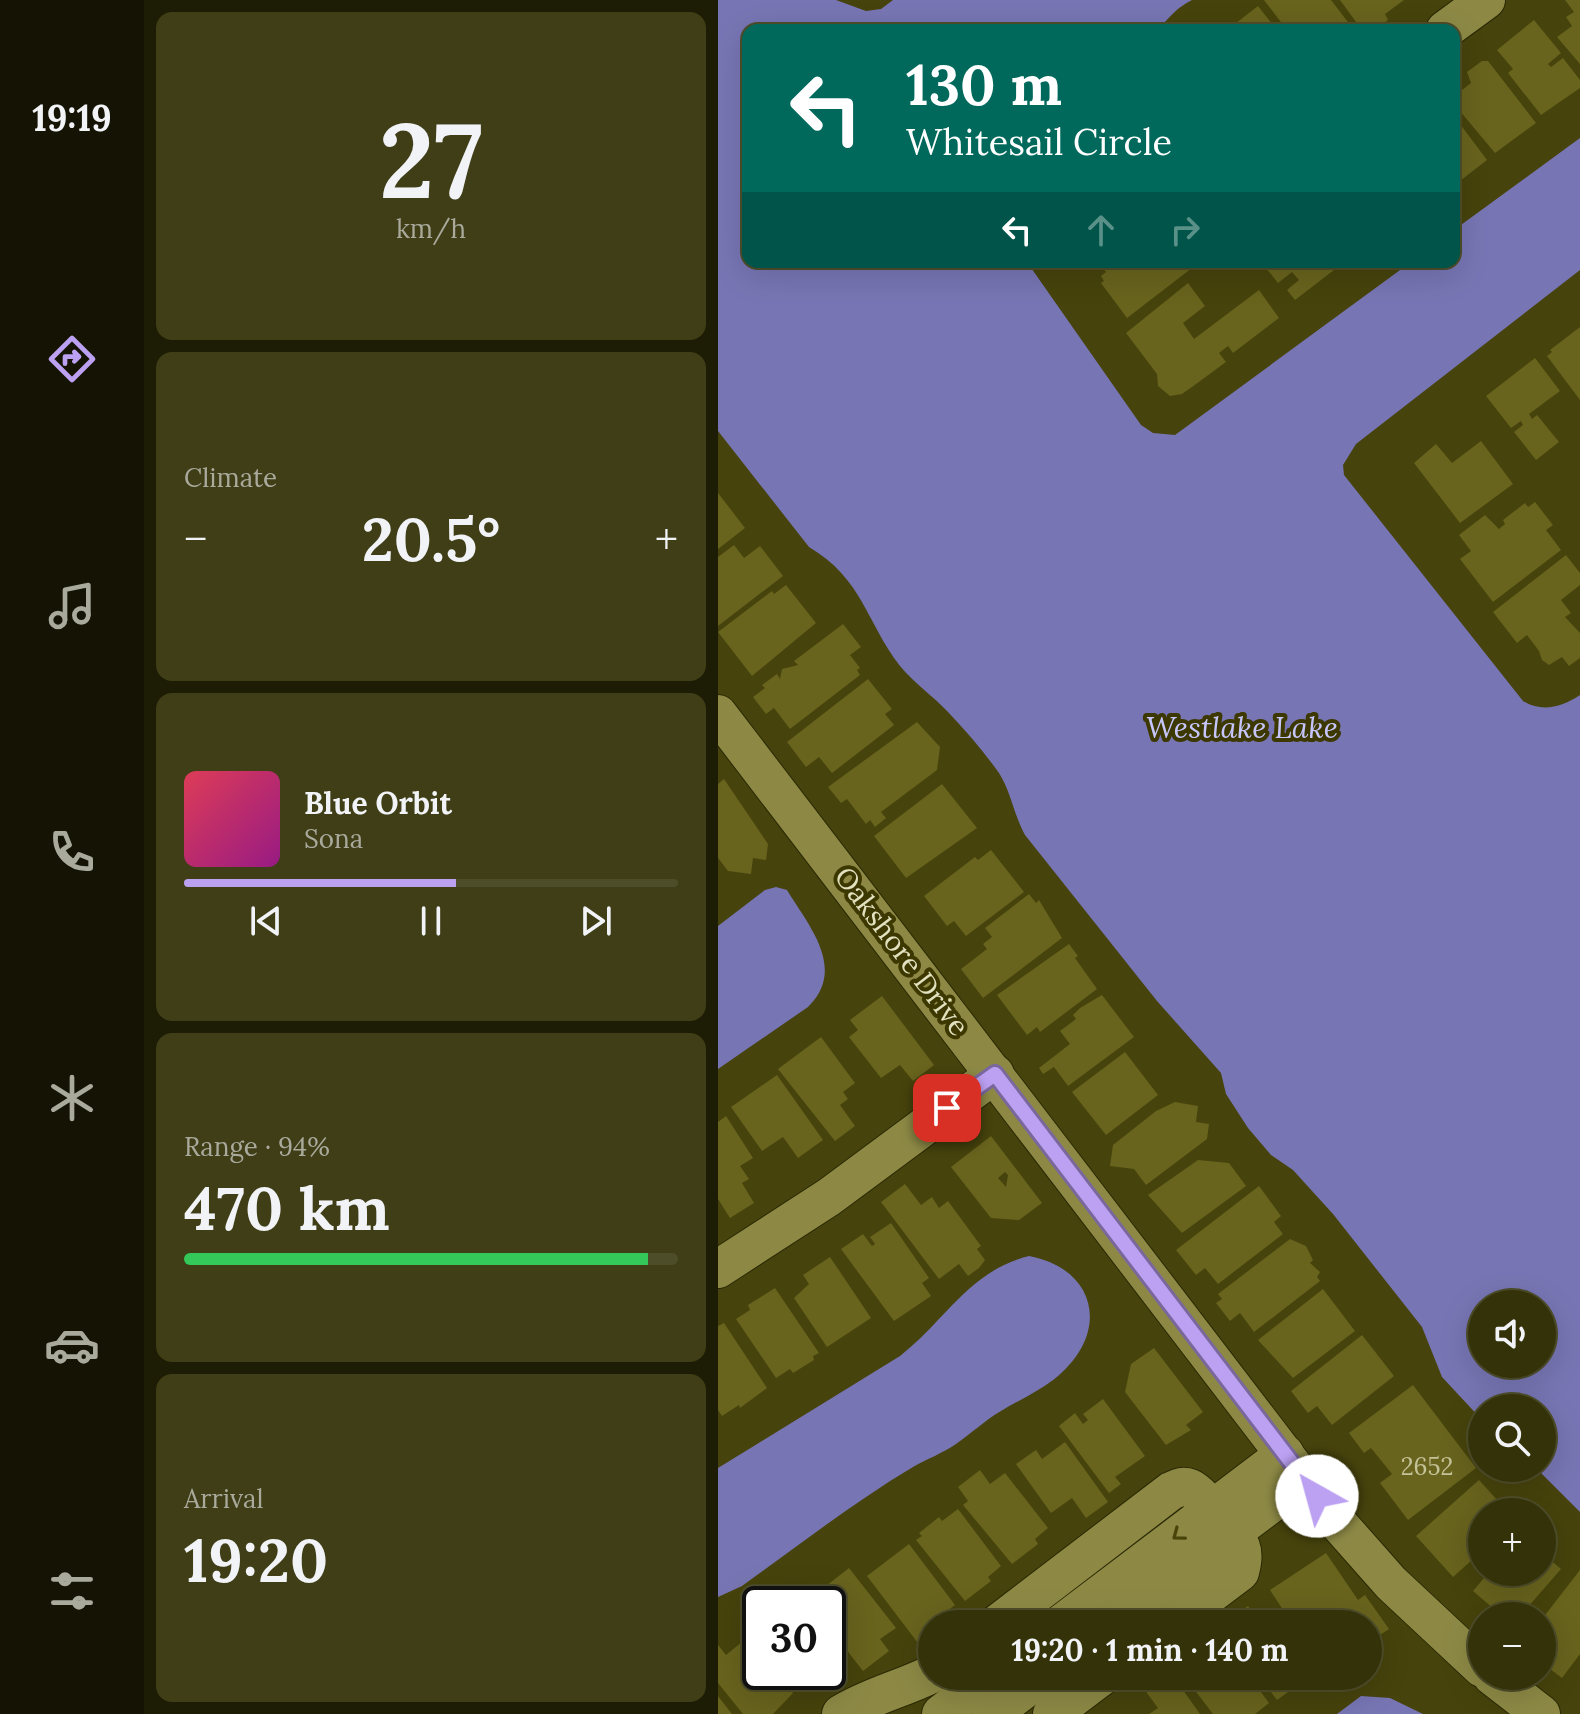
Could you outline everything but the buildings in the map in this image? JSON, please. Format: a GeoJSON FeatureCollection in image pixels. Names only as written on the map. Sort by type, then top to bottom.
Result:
{"type":"FeatureCollection","features":[{"type":"Feature","properties":{"kind":"street"},"geometry":{"type":"LineString","coordinates":[[1453,24],[1486,0]]}},
{"type":"Feature","properties":{"kind":"street","name":"Oakshore Drive"},"geometry":{"type":"LineString","coordinates":[[719,717],[1294,1467],[1391,1583],[1468,1655]]}},
{"type":"Feature","properties":{"kind":"street"},"geometry":{"type":"LineString","coordinates":[[718,1269],[829,1197],[995,1074]]}},
{"type":"Feature","properties":{"kind":"street"},"geometry":{"type":"LineString","coordinates":[[1083,1610],[1222,1521],[1294,1467]]}},
{"type":"Feature","properties":{"kind":"street"},"geometry":{"type":"LineString","coordinates":[[1015,1610],[1171,1491],[1183,1486],[1194,1489],[1241,1548],[1240,1572],[1190,1610]]}},
{"type":"Feature","properties":{"kind":"street"},"geometry":{"type":"LineString","coordinates":[[1126,1610],[1222,1521]]}},
{"type":"Feature","properties":{"kind":"street"},"geometry":{"type":"LineString","coordinates":[[841,1714],[864,1700],[918,1679]]}},
{"type":"Feature","properties":{"kind":"street"},"geometry":{"type":"LineString","coordinates":[[941,1714],[973,1690]]}},
{"type":"Feature","properties":{"kind":"street"},"geometry":{"type":"LineString","coordinates":[[992,1714],[1024,1690]]}},
{"type":"Feature","properties":{"kind":"street"},"geometry":{"type":"LineString","coordinates":[[1052,1714],[1084,1690]]}},
{"type":"Feature","properties":{"kind":"street"},"geometry":{"type":"LineString","coordinates":[[1510,1690],[1541,1714]]}},
{"type":"Feature","properties":{"kind":"water","name":"Westlake Lake"},"geometry":{"type":"Polygon","coordinates":[[[718,0],[836,0],[866,11],[881,9],[893,0],[1192,0],[1162,24],[742,24],[742,268],[1031,268],[1141,425],[1153,433],[1175,435],[1403,268],[1460,268],[1460,226],[1580,138],[1580,270],[1356,444],[1343,465],[1344,475],[1523,701],[1545,708],[1566,703],[1580,695],[1580,1512],[1550,1482],[1556,1482],[1556,1394],[1468,1394],[1468,1405],[1442,1377],[1422,1327],[1333,1214],[1293,1170],[1271,1155],[1248,1128],[1226,1094],[1221,1073],[1157,1001],[1025,835],[999,773],[948,712],[900,666],[853,587],[827,559],[809,547],[718,431],[718,0]]]}},
{"type":"Feature","properties":{"kind":"water"},"geometry":{"type":"Polygon","coordinates":[[[776,887],[787,890],[814,933],[824,963],[824,978],[819,993],[808,1007],[718,1069],[718,926],[765,890],[776,887]]]}},
{"type":"Feature","properties":{"kind":"water"},"geometry":{"type":"Polygon","coordinates":[[[1029,1256],[1052,1263],[1070,1274],[1082,1288],[1090,1322],[1085,1341],[1074,1359],[1045,1386],[848,1509],[742,1586],[718,1597],[718,1468],[900,1356],[974,1285],[1008,1263],[1029,1256]]]}},
{"type":"Feature","properties":{"kind":"water"},"geometry":{"type":"Polygon","coordinates":[[[1361,1696],[1390,1698],[1423,1714],[1337,1714],[1361,1696]]]}},
{"type":"Feature","properties":{"kind":"route"},"geometry":{"type":"LineString","coordinates":[[947,1108],[995,1074],[1317,1496]]}}]}
